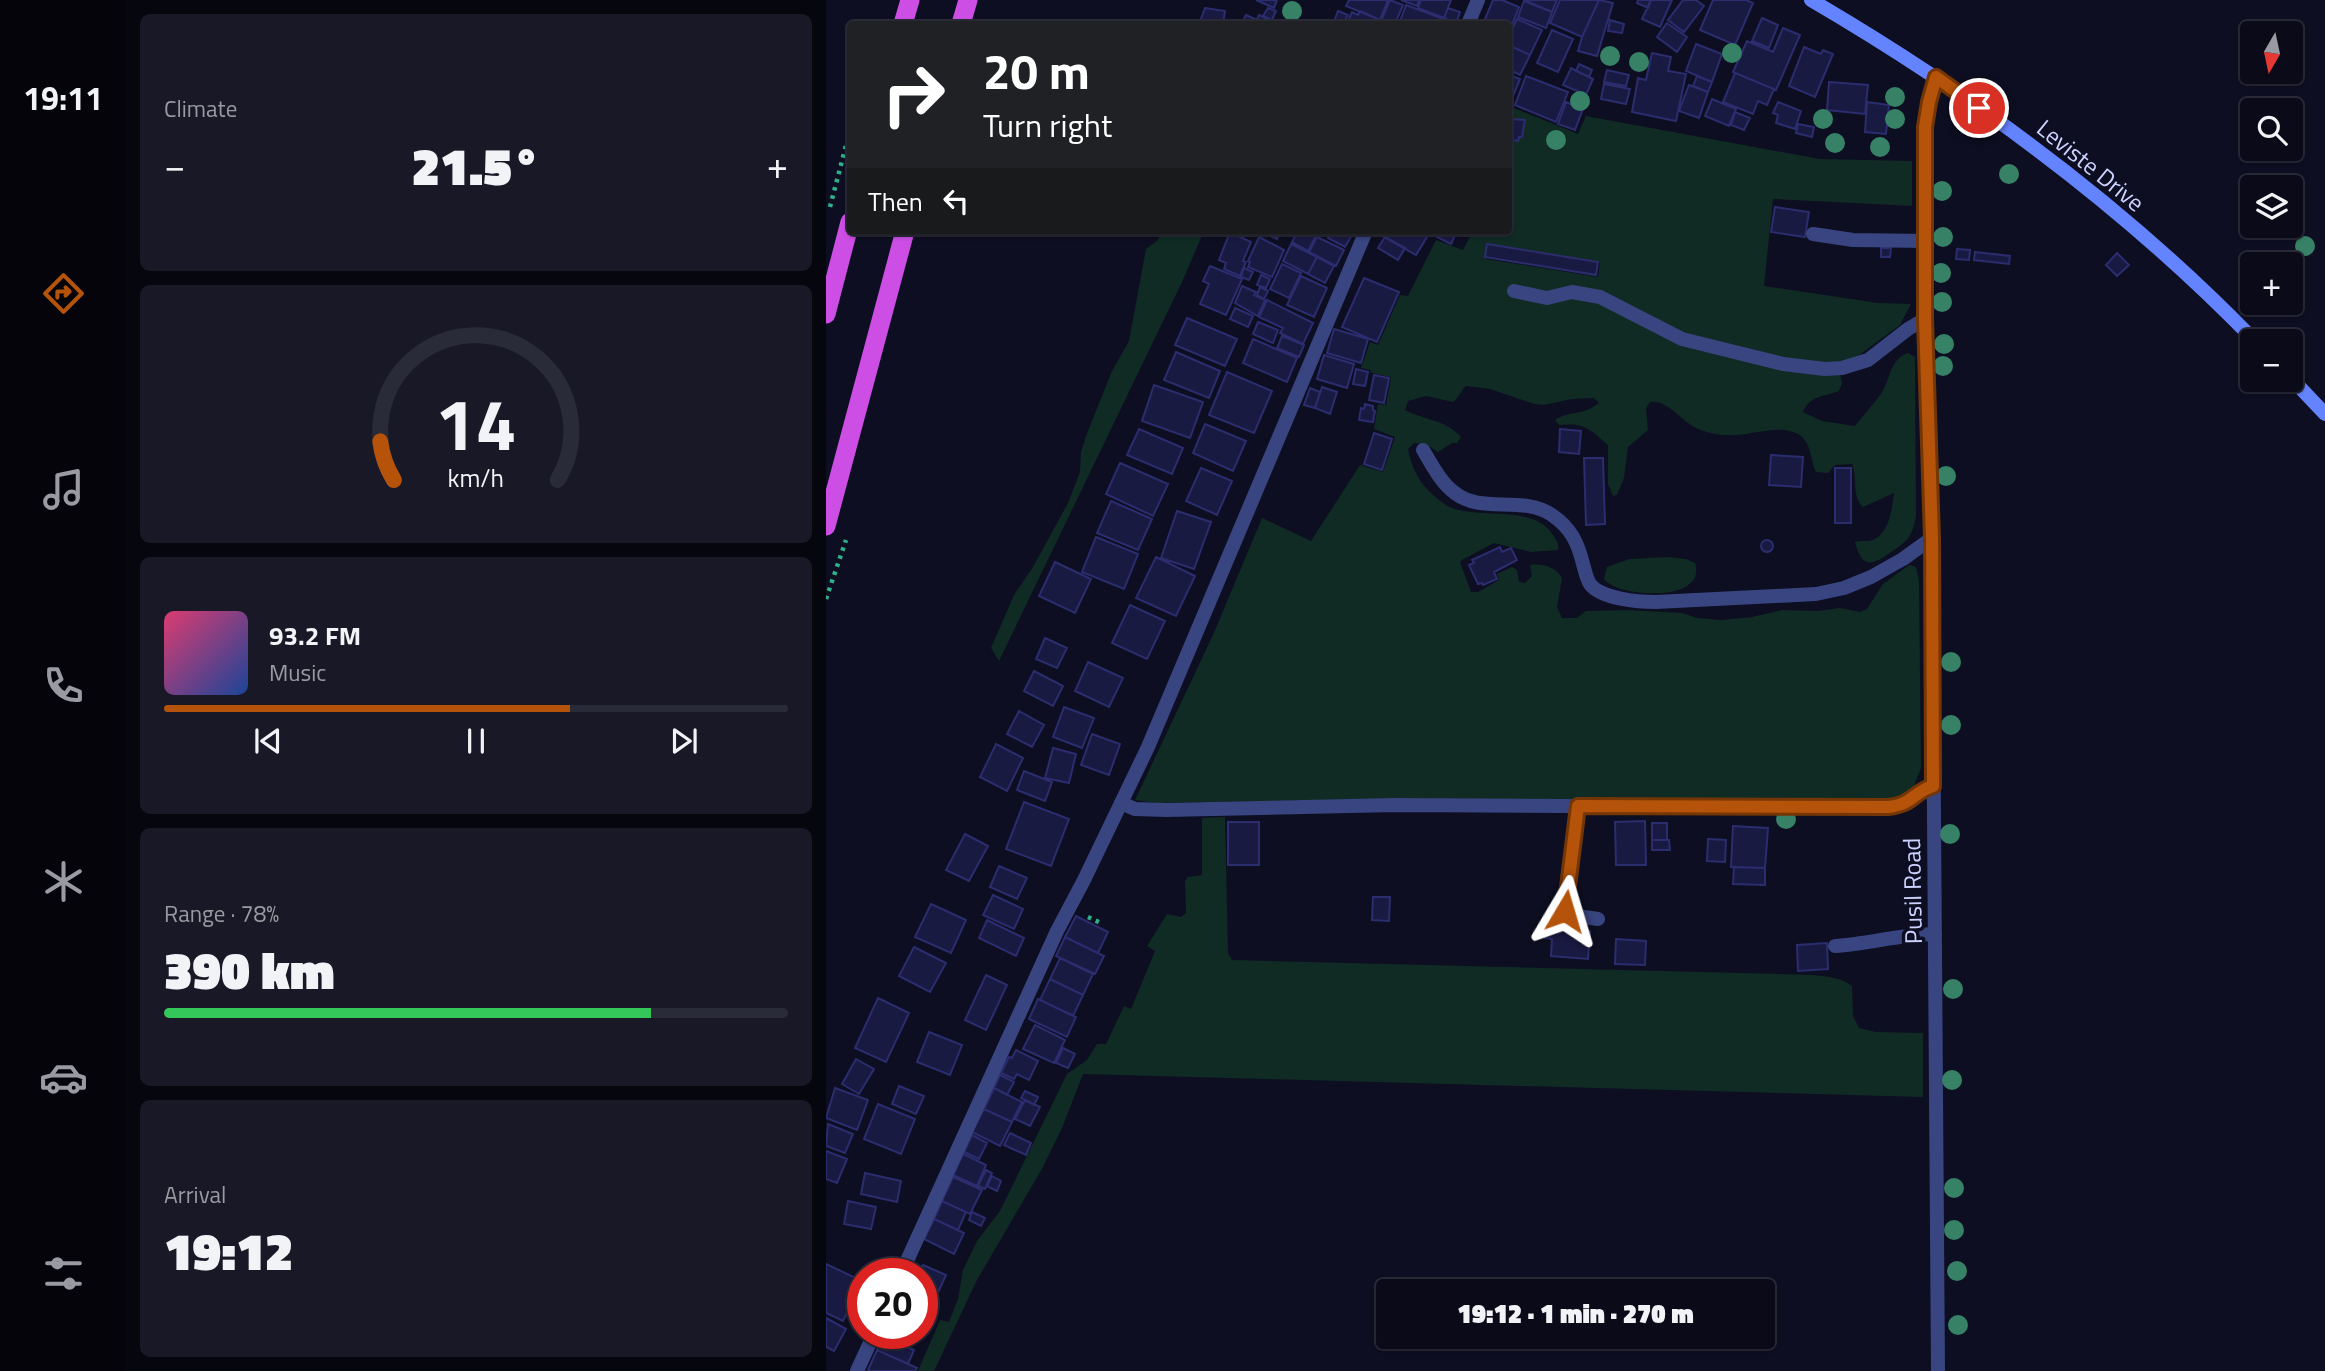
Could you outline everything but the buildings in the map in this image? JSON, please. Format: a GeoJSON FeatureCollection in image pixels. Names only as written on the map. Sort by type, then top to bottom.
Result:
{"type":"FeatureCollection","features":[{"type":"Feature","properties":{"kind":"highway"},"geometry":{"type":"LineString","coordinates":[[904,21],[910,0]]}},
{"type":"Feature","properties":{"kind":"highway"},"geometry":{"type":"LineString","coordinates":[[962,21],[968,0]]}},
{"type":"Feature","properties":{"kind":"highway"},"geometry":{"type":"LineString","coordinates":[[826,314],[847,234]]}},
{"type":"Feature","properties":{"kind":"highway"},"geometry":{"type":"LineString","coordinates":[[826,526],[904,235]]}},
{"type":"Feature","properties":{"kind":"main road","name":"Leviste Drive"},"geometry":{"type":"LineString","coordinates":[[1811,0],[1936,77],[2022,139],[2123,220],[2243,329]]}},
{"type":"Feature","properties":{"kind":"main road"},"geometry":{"type":"LineString","coordinates":[[2303,391],[2325,414]]}},
{"type":"Feature","properties":{"kind":"street"},"geometry":{"type":"LineString","coordinates":[[1469,21],[1478,0]]}},
{"type":"Feature","properties":{"kind":"street","name":"Pusil Road"},"geometry":{"type":"LineString","coordinates":[[1936,77],[1925,127],[1925,319],[1932,538],[1938,1371]]}},
{"type":"Feature","properties":{"kind":"street"},"geometry":{"type":"LineString","coordinates":[[1813,234],[1853,240],[1926,242]]}},
{"type":"Feature","properties":{"kind":"street"},"geometry":{"type":"LineString","coordinates":[[908,1258],[1057,931],[1121,803],[1171,693],[1364,235]]}},
{"type":"Feature","properties":{"kind":"street"},"geometry":{"type":"LineString","coordinates":[[1514,291],[1547,298],[1572,292],[1600,297],[1682,339],[1809,368],[1842,368],[1868,360],[1925,319]]}},
{"type":"Feature","properties":{"kind":"street"},"geometry":{"type":"LineString","coordinates":[[1423,450],[1437,475],[1455,494],[1484,503],[1524,504],[1541,508],[1556,517],[1576,541],[1587,577],[1593,587],[1630,600],[1656,602],[1816,594],[1844,588],[1871,577],[1932,538]]}},
{"type":"Feature","properties":{"kind":"street"},"geometry":{"type":"LineString","coordinates":[[1121,803],[1135,808],[1166,810],[1395,805],[1888,807],[1909,803],[1923,790],[1933,786]]}},
{"type":"Feature","properties":{"kind":"street"},"geometry":{"type":"LineString","coordinates":[[1578,806],[1565,911],[1570,915],[1598,919]]}},
{"type":"Feature","properties":{"kind":"street"},"geometry":{"type":"LineString","coordinates":[[1835,946],[1917,934],[1935,934]]}},
{"type":"Feature","properties":{"kind":"street"},"geometry":{"type":"LineString","coordinates":[[857,1371],[867,1349]]}},
{"type":"Feature","properties":{"kind":"path"},"geometry":{"type":"LineString","coordinates":[[830,209],[847,142]]}},
{"type":"Feature","properties":{"kind":"green space"},"geometry":{"type":"Polygon","coordinates":[[[1512,107],[1578,134],[1586,116],[1820,159],[1912,161],[1912,206],[1773,199],[1764,286],[1878,303],[1911,304],[1900,325],[1839,370],[1842,383],[1839,391],[1814,399],[1803,412],[1822,421],[1855,426],[1881,394],[1897,360],[1908,353],[1915,357],[1916,518],[1907,539],[1878,560],[1864,561],[1855,542],[1873,540],[1883,532],[1889,519],[1894,493],[1863,507],[1857,497],[1852,464],[1835,465],[1828,473],[1816,472],[1803,437],[1791,431],[1714,434],[1690,425],[1663,404],[1650,402],[1646,408],[1648,430],[1628,447],[1624,478],[1617,495],[1613,496],[1608,484],[1608,445],[1587,428],[1559,425],[1555,420],[1593,407],[1599,403],[1594,398],[1544,405],[1490,389],[1466,386],[1453,402],[1426,396],[1408,401],[1405,410],[1442,423],[1461,437],[1457,443],[1452,443],[1438,452],[1427,445],[1414,443],[1408,449],[1419,478],[1435,496],[1452,508],[1522,516],[1534,520],[1545,526],[1557,542],[1558,550],[1531,552],[1494,543],[1462,560],[1460,562],[1471,592],[1478,592],[1499,580],[1497,574],[1512,567],[1517,570],[1519,582],[1525,583],[1532,576],[1530,565],[1539,565],[1552,569],[1562,578],[1557,607],[1562,618],[1577,618],[1586,611],[1626,610],[1682,613],[1697,618],[1722,620],[1782,610],[1818,611],[1840,608],[1860,612],[1867,609],[1883,584],[1909,565],[1916,567],[1919,580],[1921,768],[1912,791],[1903,799],[1156,803],[1135,800],[1213,635],[1262,518],[1311,541],[1360,465],[1383,472],[1395,437],[1374,429],[1378,404],[1386,405],[1391,377],[1361,368],[1370,342],[1378,345],[1400,295],[1408,296],[1436,240],[1463,250],[1471,235],[1512,235],[1512,107]],[[1488,244],[1486,259],[1598,277],[1600,262],[1488,244]]]}},
{"type":"Feature","properties":{"kind":"green space"},"geometry":{"type":"Polygon","coordinates":[[[1160,235],[1202,235],[999,661],[991,648],[1014,595],[1033,567],[1068,503],[1080,472],[1081,452],[1086,436],[1112,371],[1129,341],[1146,249],[1160,235]]]}},
{"type":"Feature","properties":{"kind":"green space"},"geometry":{"type":"Polygon","coordinates":[[[1667,557],[1695,563],[1695,576],[1688,585],[1675,591],[1642,593],[1612,585],[1604,579],[1607,567],[1629,559],[1667,557]]]}},
{"type":"Feature","properties":{"kind":"green space"},"geometry":{"type":"Polygon","coordinates":[[[1225,817],[1228,953],[1232,960],[1814,975],[1834,978],[1852,986],[1853,1016],[1859,1028],[1876,1032],[1923,1033],[1923,1097],[1083,1074],[1043,1167],[977,1280],[934,1371],[918,1371],[927,1349],[938,1349],[938,1325],[940,1320],[949,1322],[958,1299],[963,1270],[977,1241],[1000,1211],[1067,1074],[1087,1060],[1097,1044],[1106,1044],[1124,1006],[1131,1009],[1155,951],[1147,946],[1167,914],[1181,917],[1186,913],[1185,881],[1188,877],[1202,875],[1202,818],[1225,817]]]}},
{"type":"Feature","properties":{"kind":"route"},"geometry":{"type":"LineString","coordinates":[[1565,911],[1578,806],[1877,808],[1904,805],[1923,790],[1933,786],[1932,538],[1925,319],[1925,127],[1936,77],[1979,108]]}}]}
